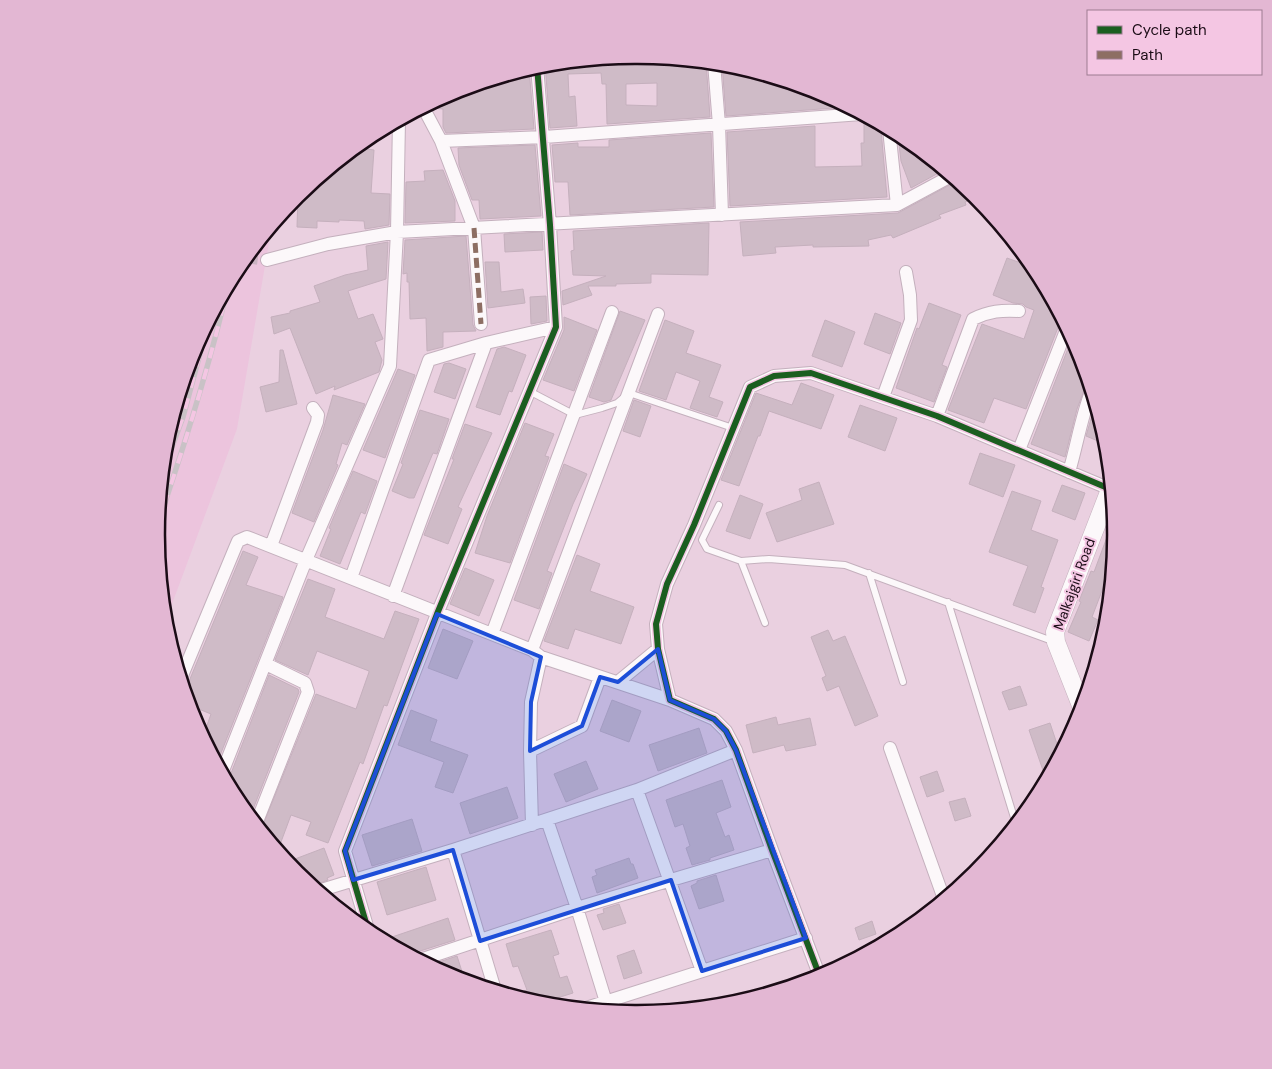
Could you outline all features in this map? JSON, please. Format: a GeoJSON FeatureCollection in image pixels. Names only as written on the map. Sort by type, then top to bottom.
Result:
{"type":"FeatureCollection","features":[{"type":"Feature","properties":{"kind":"main road","name":"Malkajgiri Road"},"geometry":{"type":"LineString","coordinates":[[1078,697],[1056,642],[1054,632],[1106,499]]}},
{"type":"Feature","properties":{"kind":"street"},"geometry":{"type":"LineString","coordinates":[[715,71],[722,215]]}},
{"type":"Feature","properties":{"kind":"street"},"geometry":{"type":"LineString","coordinates":[[365,919],[345,851],[436,614],[556,327],[544,137],[538,74]]}},
{"type":"Feature","properties":{"kind":"street"},"geometry":{"type":"LineString","coordinates":[[427,113],[441,141],[474,228],[481,324]]}},
{"type":"Feature","properties":{"kind":"street"},"geometry":{"type":"LineString","coordinates":[[441,141],[544,137],[849,115]]}},
{"type":"Feature","properties":{"kind":"street"},"geometry":{"type":"LineString","coordinates":[[225,765],[306,560],[390,366],[397,232],[399,128]]}},
{"type":"Feature","properties":{"kind":"street"},"geometry":{"type":"LineString","coordinates":[[890,138],[897,205]]}},
{"type":"Feature","properties":{"kind":"street"},"geometry":{"type":"LineString","coordinates":[[267,260],[328,244],[397,232],[897,205],[944,180]]}},
{"type":"Feature","properties":{"kind":"street"},"geometry":{"type":"LineString","coordinates":[[883,397],[910,320],[910,295],[906,272]]}},
{"type":"Feature","properties":{"kind":"street"},"geometry":{"type":"LineString","coordinates":[[937,416],[974,320],[983,314],[994,311],[1019,311]]}},
{"type":"Feature","properties":{"kind":"street"},"geometry":{"type":"LineString","coordinates":[[492,634],[612,312]]}},
{"type":"Feature","properties":{"kind":"street"},"geometry":{"type":"LineString","coordinates":[[532,824],[531,702],[537,654],[658,314]]}},
{"type":"Feature","properties":{"kind":"street"},"geometry":{"type":"LineString","coordinates":[[351,578],[430,360],[486,343],[556,327]]}},
{"type":"Feature","properties":{"kind":"street"},"geometry":{"type":"LineString","coordinates":[[1019,450],[1063,337]]}},
{"type":"Feature","properties":{"kind":"street"},"geometry":{"type":"LineString","coordinates":[[393,596],[486,343]]}},
{"type":"Feature","properties":{"kind":"street"},"geometry":{"type":"LineString","coordinates":[[670,700],[658,648],[656,624],[667,584],[694,525],[750,387],[774,376],[810,373],[937,416],[1104,486]]}},
{"type":"Feature","properties":{"kind":"street"},"geometry":{"type":"LineString","coordinates":[[1069,472],[1088,401]]}},
{"type":"Feature","properties":{"kind":"street"},"geometry":{"type":"LineString","coordinates":[[271,546],[317,422],[318,416],[313,408]]}},
{"type":"Feature","properties":{"kind":"street"},"geometry":{"type":"LineString","coordinates":[[185,669],[238,541],[247,538],[351,578],[436,614],[492,634],[537,654],[670,700],[714,719],[726,731],[736,750],[817,969]]}},
{"type":"Feature","properties":{"kind":"street"},"geometry":{"type":"LineString","coordinates":[[618,682],[658,648]]}},
{"type":"Feature","properties":{"kind":"street"},"geometry":{"type":"LineString","coordinates":[[259,816],[308,692],[305,683],[266,664]]}},
{"type":"Feature","properties":{"kind":"street"},"geometry":{"type":"LineString","coordinates":[[530,751],[582,726],[600,677]]}},
{"type":"Feature","properties":{"kind":"street"},"geometry":{"type":"LineString","coordinates":[[890,748],[941,892]]}},
{"type":"Feature","properties":{"kind":"street"},"geometry":{"type":"LineString","coordinates":[[326,888],[453,850],[637,790],[736,750]]}},
{"type":"Feature","properties":{"kind":"street"},"geometry":{"type":"LineString","coordinates":[[637,790],[671,880],[702,971]]}},
{"type":"Feature","properties":{"kind":"street"},"geometry":{"type":"LineString","coordinates":[[547,820],[606,1002]]}},
{"type":"Feature","properties":{"kind":"street"},"geometry":{"type":"LineString","coordinates":[[453,850],[493,982]]}},
{"type":"Feature","properties":{"kind":"street"},"geometry":{"type":"LineString","coordinates":[[429,957],[577,908],[772,850]]}},
{"type":"Feature","properties":{"kind":"street"},"geometry":{"type":"LineString","coordinates":[[601,1004],[806,938]]}},
{"type":"Feature","properties":{"kind":"lane"},"geometry":{"type":"LineString","coordinates":[[529,391],[575,415],[616,403],[628,394],[733,428]]}},
{"type":"Feature","properties":{"kind":"lane"},"geometry":{"type":"LineString","coordinates":[[719,505],[702,540],[707,549],[741,561],[769,559],[845,565],[1056,642]]}},
{"type":"Feature","properties":{"kind":"lane"},"geometry":{"type":"LineString","coordinates":[[741,561],[765,623]]}},
{"type":"Feature","properties":{"kind":"lane"},"geometry":{"type":"LineString","coordinates":[[869,573],[903,682]]}},
{"type":"Feature","properties":{"kind":"lane"},"geometry":{"type":"LineString","coordinates":[[948,602],[1013,815]]}},
{"type":"Feature","properties":{"kind":"highlighted area"},"geometry":{"type":"Polygon","coordinates":[[[437,614],[541,657],[531,702],[530,751],[582,726],[600,677],[618,682],[658,649],[670,700],[714,719],[726,731],[736,750],[806,938],[702,971],[671,880],[480,941],[453,850],[353,880],[345,851],[437,614]]]}},
{"type":"Feature","properties":{"kind":"shaded area"},"geometry":{"type":"Polygon","coordinates":[[[269,240],[237,429],[171,607],[166,565],[166,504],[169,473],[181,413],[201,354],[214,326],[228,299],[269,240]]]}},
{"type":"Feature","properties":{"kind":"building"},"geometry":{"type":"Polygon","coordinates":[[[636,64],[707,70],[710,117],[607,124],[606,84],[602,84],[601,73],[568,74],[569,97],[575,96],[577,126],[550,128],[546,73],[605,65],[636,64]],[[657,83],[626,84],[626,105],[657,106],[657,83]]]}},
{"type":"Feature","properties":{"kind":"building"},"geometry":{"type":"Polygon","coordinates":[[[723,72],[787,89],[835,108],[726,116],[723,72]]]}},
{"type":"Feature","properties":{"kind":"building"},"geometry":{"type":"Polygon","coordinates":[[[530,76],[534,129],[446,133],[443,127],[443,109],[437,108],[485,89],[530,76]]]}},
{"type":"Feature","properties":{"kind":"building"},"geometry":{"type":"Polygon","coordinates":[[[864,123],[881,133],[887,197],[730,206],[727,132],[815,126],[815,167],[862,166],[861,143],[864,143],[864,123]]]}},
{"type":"Feature","properties":{"kind":"building"},"geometry":{"type":"Polygon","coordinates":[[[711,133],[714,207],[570,215],[568,182],[555,182],[552,145],[578,143],[578,147],[609,147],[609,140],[711,133]]]}},
{"type":"Feature","properties":{"kind":"building"},"geometry":{"type":"Polygon","coordinates":[[[899,144],[937,174],[911,188],[901,161],[899,144]]]}},
{"type":"Feature","properties":{"kind":"building"},"geometry":{"type":"Polygon","coordinates":[[[535,145],[541,216],[480,219],[479,200],[472,200],[459,165],[458,148],[535,145]]]}},
{"type":"Feature","properties":{"kind":"building"},"geometry":{"type":"Polygon","coordinates":[[[367,148],[374,150],[371,193],[390,194],[389,225],[365,229],[364,221],[339,220],[339,222],[317,221],[317,228],[297,227],[298,208],[303,202],[349,161],[367,148]]]}},
{"type":"Feature","properties":{"kind":"building"},"geometry":{"type":"Polygon","coordinates":[[[443,170],[455,201],[455,221],[405,223],[406,182],[425,181],[424,171],[443,170]]]}},
{"type":"Feature","properties":{"kind":"building"},"geometry":{"type":"Polygon","coordinates":[[[950,185],[968,201],[965,202],[966,205],[939,215],[941,218],[893,238],[891,235],[868,240],[869,246],[813,247],[813,245],[775,247],[776,253],[743,256],[740,222],[898,213],[950,185]]]}},
{"type":"Feature","properties":{"kind":"building"},"geometry":{"type":"Polygon","coordinates":[[[709,223],[708,275],[651,274],[651,283],[588,286],[592,295],[563,305],[562,291],[606,276],[573,275],[571,251],[574,250],[573,231],[709,223]]]}},
{"type":"Feature","properties":{"kind":"building"},"geometry":{"type":"Polygon","coordinates":[[[542,232],[543,250],[505,252],[504,234],[542,232]]]}},
{"type":"Feature","properties":{"kind":"building"},"geometry":{"type":"Polygon","coordinates":[[[466,236],[473,325],[476,331],[443,332],[443,347],[427,351],[426,318],[410,319],[409,282],[407,282],[407,273],[403,274],[405,240],[466,236]]]}},
{"type":"Feature","properties":{"kind":"building"},"geometry":{"type":"Polygon","coordinates":[[[388,242],[386,279],[348,291],[358,319],[373,314],[383,339],[375,342],[382,360],[379,372],[334,390],[335,386],[316,394],[290,328],[274,334],[271,317],[290,313],[290,311],[320,302],[314,286],[345,275],[368,270],[366,246],[388,242]]]}},
{"type":"Feature","properties":{"kind":"building"},"geometry":{"type":"Polygon","coordinates":[[[1007,258],[1019,262],[1044,299],[1058,327],[1026,409],[994,398],[984,423],[948,410],[982,324],[1024,339],[1034,310],[1023,304],[1013,303],[993,295],[1007,258]]]}},
{"type":"Feature","properties":{"kind":"building"},"geometry":{"type":"Polygon","coordinates":[[[485,262],[499,262],[501,292],[523,289],[525,303],[488,308],[485,262]]]}},
{"type":"Feature","properties":{"kind":"building"},"geometry":{"type":"Polygon","coordinates":[[[546,296],[547,321],[531,324],[530,297],[546,296]]]}},
{"type":"Feature","properties":{"kind":"building"},"geometry":{"type":"Polygon","coordinates":[[[929,303],[961,315],[942,365],[947,367],[934,402],[896,388],[917,328],[919,329],[929,303]]]}},
{"type":"Feature","properties":{"kind":"building"},"geometry":{"type":"Polygon","coordinates":[[[620,311],[645,320],[611,400],[604,402],[589,397],[620,311]]]}},
{"type":"Feature","properties":{"kind":"building"},"geometry":{"type":"Polygon","coordinates":[[[875,313],[901,323],[890,354],[864,344],[875,313]]]}},
{"type":"Feature","properties":{"kind":"building"},"geometry":{"type":"Polygon","coordinates":[[[564,317],[597,330],[574,391],[543,380],[564,330],[564,317]]]}},
{"type":"Feature","properties":{"kind":"building"},"geometry":{"type":"Polygon","coordinates":[[[665,320],[694,331],[686,353],[721,365],[709,397],[723,402],[717,417],[690,408],[700,381],[676,372],[666,400],[639,391],[665,320]]]}},
{"type":"Feature","properties":{"kind":"building"},"geometry":{"type":"Polygon","coordinates":[[[825,320],[855,332],[842,367],[812,356],[825,320]]]}},
{"type":"Feature","properties":{"kind":"building"},"geometry":{"type":"Polygon","coordinates":[[[504,347],[526,355],[512,392],[509,391],[500,415],[476,407],[497,349],[504,347]]]}},
{"type":"Feature","properties":{"kind":"building"},"geometry":{"type":"Polygon","coordinates":[[[1068,348],[1084,390],[1077,409],[1065,457],[1031,444],[1068,348]]]}},
{"type":"Feature","properties":{"kind":"building"},"geometry":{"type":"Polygon","coordinates":[[[280,350],[283,350],[297,404],[266,412],[260,387],[279,382],[280,350]]]}},
{"type":"Feature","properties":{"kind":"building"},"geometry":{"type":"Polygon","coordinates":[[[449,363],[466,369],[455,399],[434,392],[444,364],[449,363]]]}},
{"type":"Feature","properties":{"kind":"building"},"geometry":{"type":"Polygon","coordinates":[[[398,369],[415,375],[385,458],[363,450],[398,369]]]}},
{"type":"Feature","properties":{"kind":"building"},"geometry":{"type":"Polygon","coordinates":[[[801,383],[834,395],[821,429],[769,411],[739,486],[721,480],[756,393],[792,405],[801,383]]]}},
{"type":"Feature","properties":{"kind":"building"},"geometry":{"type":"Polygon","coordinates":[[[333,395],[365,404],[347,445],[342,443],[336,464],[338,465],[314,522],[292,513],[323,430],[333,395]]]}},
{"type":"Feature","properties":{"kind":"building"},"geometry":{"type":"Polygon","coordinates":[[[634,400],[651,406],[640,437],[623,431],[634,400]]]}},
{"type":"Feature","properties":{"kind":"building"},"geometry":{"type":"Polygon","coordinates":[[[860,405],[897,418],[885,451],[848,437],[860,405]]]}},
{"type":"Feature","properties":{"kind":"building"},"geometry":{"type":"Polygon","coordinates":[[[420,410],[449,419],[437,454],[433,453],[414,498],[409,498],[392,491],[403,464],[401,463],[420,410]]]}},
{"type":"Feature","properties":{"kind":"building"},"geometry":{"type":"Polygon","coordinates":[[[1092,416],[1097,441],[1086,436],[1092,416]]]}},
{"type":"Feature","properties":{"kind":"building"},"geometry":{"type":"Polygon","coordinates":[[[525,423],[554,434],[545,456],[549,457],[510,563],[475,553],[487,516],[525,423]]]}},
{"type":"Feature","properties":{"kind":"building"},"geometry":{"type":"Polygon","coordinates":[[[465,424],[492,433],[458,507],[462,509],[448,544],[424,535],[454,459],[452,459],[465,424]]]}},
{"type":"Feature","properties":{"kind":"building"},"geometry":{"type":"Polygon","coordinates":[[[980,453],[1015,465],[1003,497],[969,484],[980,453]]]}},
{"type":"Feature","properties":{"kind":"building"},"geometry":{"type":"Polygon","coordinates":[[[564,464],[587,474],[573,504],[547,571],[552,573],[539,609],[514,600],[564,464]]]}},
{"type":"Feature","properties":{"kind":"building"},"geometry":{"type":"Polygon","coordinates":[[[353,471],[377,481],[365,514],[361,512],[340,564],[320,556],[331,529],[329,528],[353,471]]]}},
{"type":"Feature","properties":{"kind":"building"},"geometry":{"type":"Polygon","coordinates":[[[819,482],[834,524],[777,542],[766,513],[802,500],[799,489],[819,482]]]}},
{"type":"Feature","properties":{"kind":"building"},"geometry":{"type":"Polygon","coordinates":[[[1062,485],[1085,493],[1075,520],[1052,511],[1062,485]]]}},
{"type":"Feature","properties":{"kind":"building"},"geometry":{"type":"Polygon","coordinates":[[[1012,491],[1041,501],[1031,530],[1058,540],[1041,587],[1044,588],[1035,613],[1013,605],[1028,566],[989,552],[1012,491]]]}},
{"type":"Feature","properties":{"kind":"building"},"geometry":{"type":"Polygon","coordinates":[[[740,495],[763,504],[750,539],[726,531],[740,495]]]}},
{"type":"Feature","properties":{"kind":"building"},"geometry":{"type":"Polygon","coordinates":[[[1107,537],[1104,586],[1092,617],[1098,620],[1089,641],[1068,632],[1081,602],[1079,601],[1091,571],[1094,572],[1107,537]]]}},
{"type":"Feature","properties":{"kind":"building"},"geometry":{"type":"Polygon","coordinates":[[[243,551],[258,557],[246,585],[283,597],[220,755],[207,727],[211,714],[199,709],[189,682],[243,551]]]}},
{"type":"Feature","properties":{"kind":"building"},"geometry":{"type":"Polygon","coordinates":[[[577,555],[600,564],[590,591],[634,607],[621,644],[575,629],[568,649],[544,641],[577,555]]]}},
{"type":"Feature","properties":{"kind":"building"},"geometry":{"type":"Polygon","coordinates":[[[465,568],[494,580],[479,616],[450,604],[465,568]]]}},
{"type":"Feature","properties":{"kind":"building"},"geometry":{"type":"Polygon","coordinates":[[[308,579],[335,589],[325,617],[384,639],[395,611],[419,619],[387,706],[384,705],[363,764],[360,762],[328,843],[306,835],[311,822],[291,815],[281,843],[264,822],[316,694],[356,709],[369,671],[317,651],[308,675],[275,660],[308,579]]]}},
{"type":"Feature","properties":{"kind":"building"},"geometry":{"type":"Polygon","coordinates":[[[443,629],[473,641],[457,679],[428,668],[443,629]]]}},
{"type":"Feature","properties":{"kind":"building"},"geometry":{"type":"Polygon","coordinates":[[[828,630],[833,641],[845,636],[878,716],[855,726],[839,686],[827,691],[822,678],[826,676],[811,637],[828,630]]]}},
{"type":"Feature","properties":{"kind":"building"},"geometry":{"type":"Polygon","coordinates":[[[269,675],[298,689],[299,692],[254,808],[231,774],[269,675]]]}},
{"type":"Feature","properties":{"kind":"building"},"geometry":{"type":"Polygon","coordinates":[[[1020,686],[1027,705],[1009,710],[1002,692],[1020,686]]]}},
{"type":"Feature","properties":{"kind":"building"},"geometry":{"type":"Polygon","coordinates":[[[612,700],[641,711],[629,742],[600,731],[612,700]]]}},
{"type":"Feature","properties":{"kind":"building"},"geometry":{"type":"Polygon","coordinates":[[[411,710],[437,720],[430,741],[468,755],[453,793],[435,787],[444,762],[398,745],[411,710]]]}},
{"type":"Feature","properties":{"kind":"building"},"geometry":{"type":"Polygon","coordinates":[[[776,717],[778,725],[810,718],[816,745],[786,751],[784,745],[753,753],[746,725],[776,717]]]}},
{"type":"Feature","properties":{"kind":"building"},"geometry":{"type":"Polygon","coordinates":[[[1050,723],[1057,745],[1043,771],[1029,730],[1050,723]]]}},
{"type":"Feature","properties":{"kind":"building"},"geometry":{"type":"Polygon","coordinates":[[[699,728],[707,753],[658,771],[649,745],[699,728]]]}},
{"type":"Feature","properties":{"kind":"building"},"geometry":{"type":"Polygon","coordinates":[[[586,761],[598,789],[566,802],[554,774],[586,761]]]}},
{"type":"Feature","properties":{"kind":"building"},"geometry":{"type":"Polygon","coordinates":[[[937,771],[944,791],[927,797],[920,777],[937,771]]]}},
{"type":"Feature","properties":{"kind":"building"},"geometry":{"type":"Polygon","coordinates":[[[722,780],[731,807],[716,813],[725,837],[729,835],[734,850],[692,865],[686,848],[690,846],[683,824],[675,827],[666,800],[722,780]]]}},
{"type":"Feature","properties":{"kind":"building"},"geometry":{"type":"Polygon","coordinates":[[[507,787],[518,818],[470,834],[460,803],[507,787]]]}},
{"type":"Feature","properties":{"kind":"building"},"geometry":{"type":"Polygon","coordinates":[[[965,798],[971,816],[955,821],[949,802],[965,798]]]}},
{"type":"Feature","properties":{"kind":"building"},"geometry":{"type":"Polygon","coordinates":[[[412,819],[422,851],[372,866],[362,835],[412,819]]]}},
{"type":"Feature","properties":{"kind":"building"},"geometry":{"type":"Polygon","coordinates":[[[324,848],[334,875],[320,883],[295,859],[324,848]]]}},
{"type":"Feature","properties":{"kind":"building"},"geometry":{"type":"Polygon","coordinates":[[[629,858],[638,878],[597,893],[592,877],[597,875],[595,870],[629,858]]]}},
{"type":"Feature","properties":{"kind":"building"},"geometry":{"type":"Polygon","coordinates":[[[426,867],[436,900],[387,915],[377,882],[426,867]]]}},
{"type":"Feature","properties":{"kind":"building"},"geometry":{"type":"Polygon","coordinates":[[[716,875],[724,901],[699,909],[691,886],[697,883],[697,881],[716,875]]]}},
{"type":"Feature","properties":{"kind":"building"},"geometry":{"type":"Polygon","coordinates":[[[619,904],[626,923],[603,930],[597,915],[604,913],[603,909],[619,904]]]}},
{"type":"Feature","properties":{"kind":"building"},"geometry":{"type":"Polygon","coordinates":[[[448,918],[455,940],[418,952],[392,937],[448,918]]]}},
{"type":"Feature","properties":{"kind":"building"},"geometry":{"type":"Polygon","coordinates":[[[872,921],[876,934],[859,940],[855,928],[872,921]]]}},
{"type":"Feature","properties":{"kind":"building"},"geometry":{"type":"Polygon","coordinates":[[[551,930],[559,954],[553,956],[560,978],[567,976],[573,993],[557,998],[524,991],[527,990],[518,966],[513,967],[506,944],[551,930]]]}},
{"type":"Feature","properties":{"kind":"building"},"geometry":{"type":"Polygon","coordinates":[[[634,950],[642,973],[624,979],[617,956],[634,950]]]}},
{"type":"Feature","properties":{"kind":"building"},"geometry":{"type":"Polygon","coordinates":[[[457,956],[462,971],[456,969],[439,962],[457,956]]]}},
{"type":"Feature","properties":{"kind":"tunnel"},"geometry":{"type":"LineString","coordinates":[[256,258],[267,260]]}},
{"type":"Feature","properties":{"kind":"railway"},"geometry":{"type":"LineString","coordinates":[[167,498],[196,407],[222,311]]}},
{"type":"Feature","properties":{"kind":"railway"},"geometry":{"type":"LineString","coordinates":[[175,438],[197,364]]}},
{"type":"Feature","properties":{"kind":"marked path"},"geometry":{"type":"LineString","coordinates":[[474,228],[481,324]]}},
{"type":"Feature","properties":{"kind":"cycle path"},"geometry":{"type":"LineString","coordinates":[[365,920],[345,851],[437,614],[556,327],[538,74]]}},
{"type":"Feature","properties":{"kind":"cycle path"},"geometry":{"type":"LineString","coordinates":[[817,969],[736,750],[726,731],[714,719],[670,700],[658,649],[656,624],[667,584],[694,525],[750,387],[774,376],[811,373],[937,416],[1104,487]]}}]}
